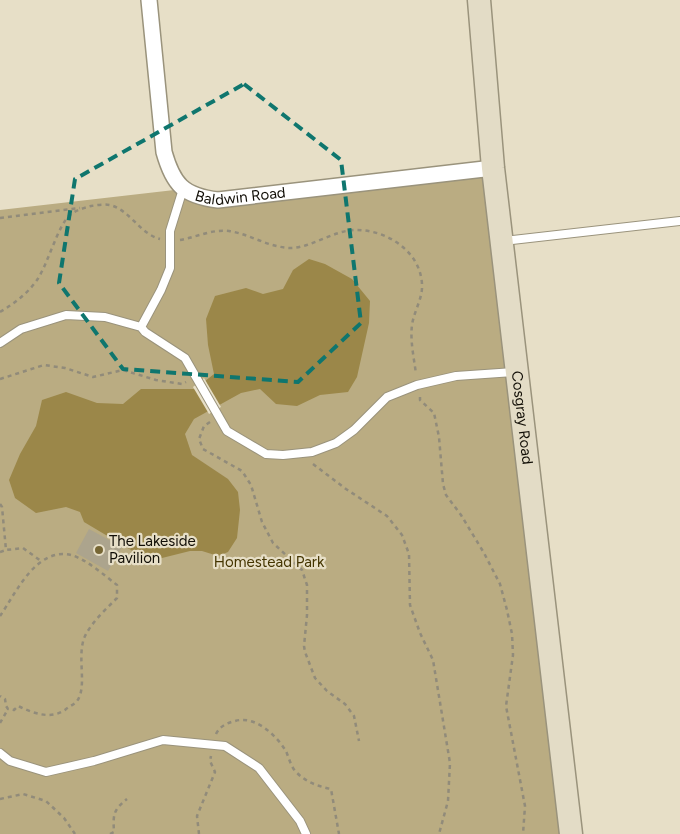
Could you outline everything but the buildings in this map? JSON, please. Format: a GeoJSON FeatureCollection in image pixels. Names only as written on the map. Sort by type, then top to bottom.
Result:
{"type":"FeatureCollection","features":[{"type":"Feature","properties":{"kind":"main road","name":"Cosgray Road"},"geometry":{"type":"LineString","coordinates":[[479,0],[493,168],[571,834]]}},
{"type":"Feature","properties":{"kind":"street","name":"Baldwin Road"},"geometry":{"type":"LineString","coordinates":[[149,0],[164,152],[170,172],[183,189],[199,198],[218,200],[493,168]]}},
{"type":"Feature","properties":{"kind":"lane"},"geometry":{"type":"LineString","coordinates":[[141,327],[161,290],[170,268],[170,241],[173,220],[183,189]]}},
{"type":"Feature","properties":{"kind":"lane"},"geometry":{"type":"LineString","coordinates":[[502,241],[680,221]]}},
{"type":"Feature","properties":{"kind":"lane"},"geometry":{"type":"LineString","coordinates":[[0,343],[21,329],[66,315],[105,317],[141,327],[145,332],[185,358],[227,431],[266,454],[283,455],[312,452],[336,443],[354,430],[387,397],[418,384],[456,376],[518,372]]}},
{"type":"Feature","properties":{"kind":"lane"},"geometry":{"type":"LineString","coordinates":[[0,753],[10,761],[46,772],[94,761],[163,740],[225,746],[259,768],[300,821],[306,834]]}},
{"type":"Feature","properties":{"kind":"path"},"geometry":{"type":"LineString","coordinates":[[0,218],[109,205],[123,211],[156,238],[170,241],[192,238],[215,231],[230,231],[264,243],[294,248],[351,230],[369,230],[382,234],[407,250],[413,258],[422,284],[412,324],[413,355],[420,400],[434,413],[446,495],[461,515],[500,584],[512,634],[512,655],[506,706],[525,806],[524,834]]}},
{"type":"Feature","properties":{"kind":"path"},"geometry":{"type":"LineString","coordinates":[[0,312],[17,302],[33,284],[47,261],[69,216],[82,208]]}},
{"type":"Feature","properties":{"kind":"path"},"geometry":{"type":"LineString","coordinates":[[0,379],[44,364],[65,368],[92,377],[124,370],[156,380],[182,384],[198,380]]}},
{"type":"Feature","properties":{"kind":"path"},"geometry":{"type":"LineString","coordinates":[[218,416],[204,426],[199,439],[203,449],[242,471],[251,485],[262,522],[273,543],[302,570],[307,585],[305,652],[315,678],[327,691],[345,704],[354,716],[358,741]]}},
{"type":"Feature","properties":{"kind":"path"},"geometry":{"type":"LineString","coordinates":[[300,453],[346,490],[387,516],[402,535],[409,554],[410,605],[420,633],[433,660],[450,763],[448,801],[439,834]]}},
{"type":"Feature","properties":{"kind":"path"},"geometry":{"type":"LineString","coordinates":[[0,504],[2,507],[6,550]]}},
{"type":"Feature","properties":{"kind":"path"},"geometry":{"type":"LineString","coordinates":[[0,552],[23,548],[41,561]]}},
{"type":"Feature","properties":{"kind":"path"},"geometry":{"type":"LineString","coordinates":[[0,616],[26,578],[41,561],[54,554],[72,555],[96,569],[117,585],[117,598],[103,612],[85,636],[80,658],[82,684],[77,701],[57,715],[37,714],[18,706],[14,710],[8,709]]}},
{"type":"Feature","properties":{"kind":"path"},"geometry":{"type":"LineString","coordinates":[[0,696],[5,699],[8,709]]}},
{"type":"Feature","properties":{"kind":"path"},"geometry":{"type":"LineString","coordinates":[[0,723],[8,709]]}},
{"type":"Feature","properties":{"kind":"path"},"geometry":{"type":"LineString","coordinates":[[0,799],[23,794],[46,801],[64,818],[75,834]]}},
{"type":"Feature","properties":{"kind":"path"},"geometry":{"type":"LineString","coordinates":[[110,834],[116,833],[113,816],[119,805],[127,799]]}},
{"type":"Feature","properties":{"kind":"path"},"geometry":{"type":"LineString","coordinates":[[336,825],[339,834]]}},
{"type":"Feature","properties":{"kind":"highlighted area"},"geometry":{"type":"Polygon","coordinates":[[[244,84],[341,160],[361,323],[298,382],[123,369],[59,283],[75,179],[244,84]]]}},
{"type":"Feature","properties":{"kind":"green space","name":"Homestead Park"},"geometry":{"type":"Polygon","coordinates":[[[493,168],[571,834],[0,834],[0,210],[183,189],[199,198],[493,168]]]}},
{"type":"Feature","properties":{"kind":"shaded area"},"geometry":{"type":"Polygon","coordinates":[[[309,259],[325,264],[352,279],[370,301],[369,323],[357,377],[348,392],[320,395],[297,406],[276,404],[260,389],[241,393],[194,419],[185,434],[192,455],[228,479],[238,492],[240,510],[237,538],[228,552],[218,556],[202,551],[190,551],[158,559],[141,556],[84,522],[80,512],[66,507],[36,513],[15,498],[9,480],[20,454],[36,426],[42,400],[66,392],[97,403],[123,404],[141,389],[195,389],[214,374],[208,345],[206,319],[215,296],[246,288],[263,294],[283,289],[293,270],[309,259]]]}},
{"type":"Feature","properties":{"kind":"pier"},"geometry":{"type":"Polygon","coordinates":[[[204,378],[221,407],[209,414],[193,387],[204,378]]]}},
{"type":"Feature","properties":{"kind":"place","name":"The Lakeside Pavilion"},"geometry":{"type":"Point","coordinates":[99,550]}}]}
